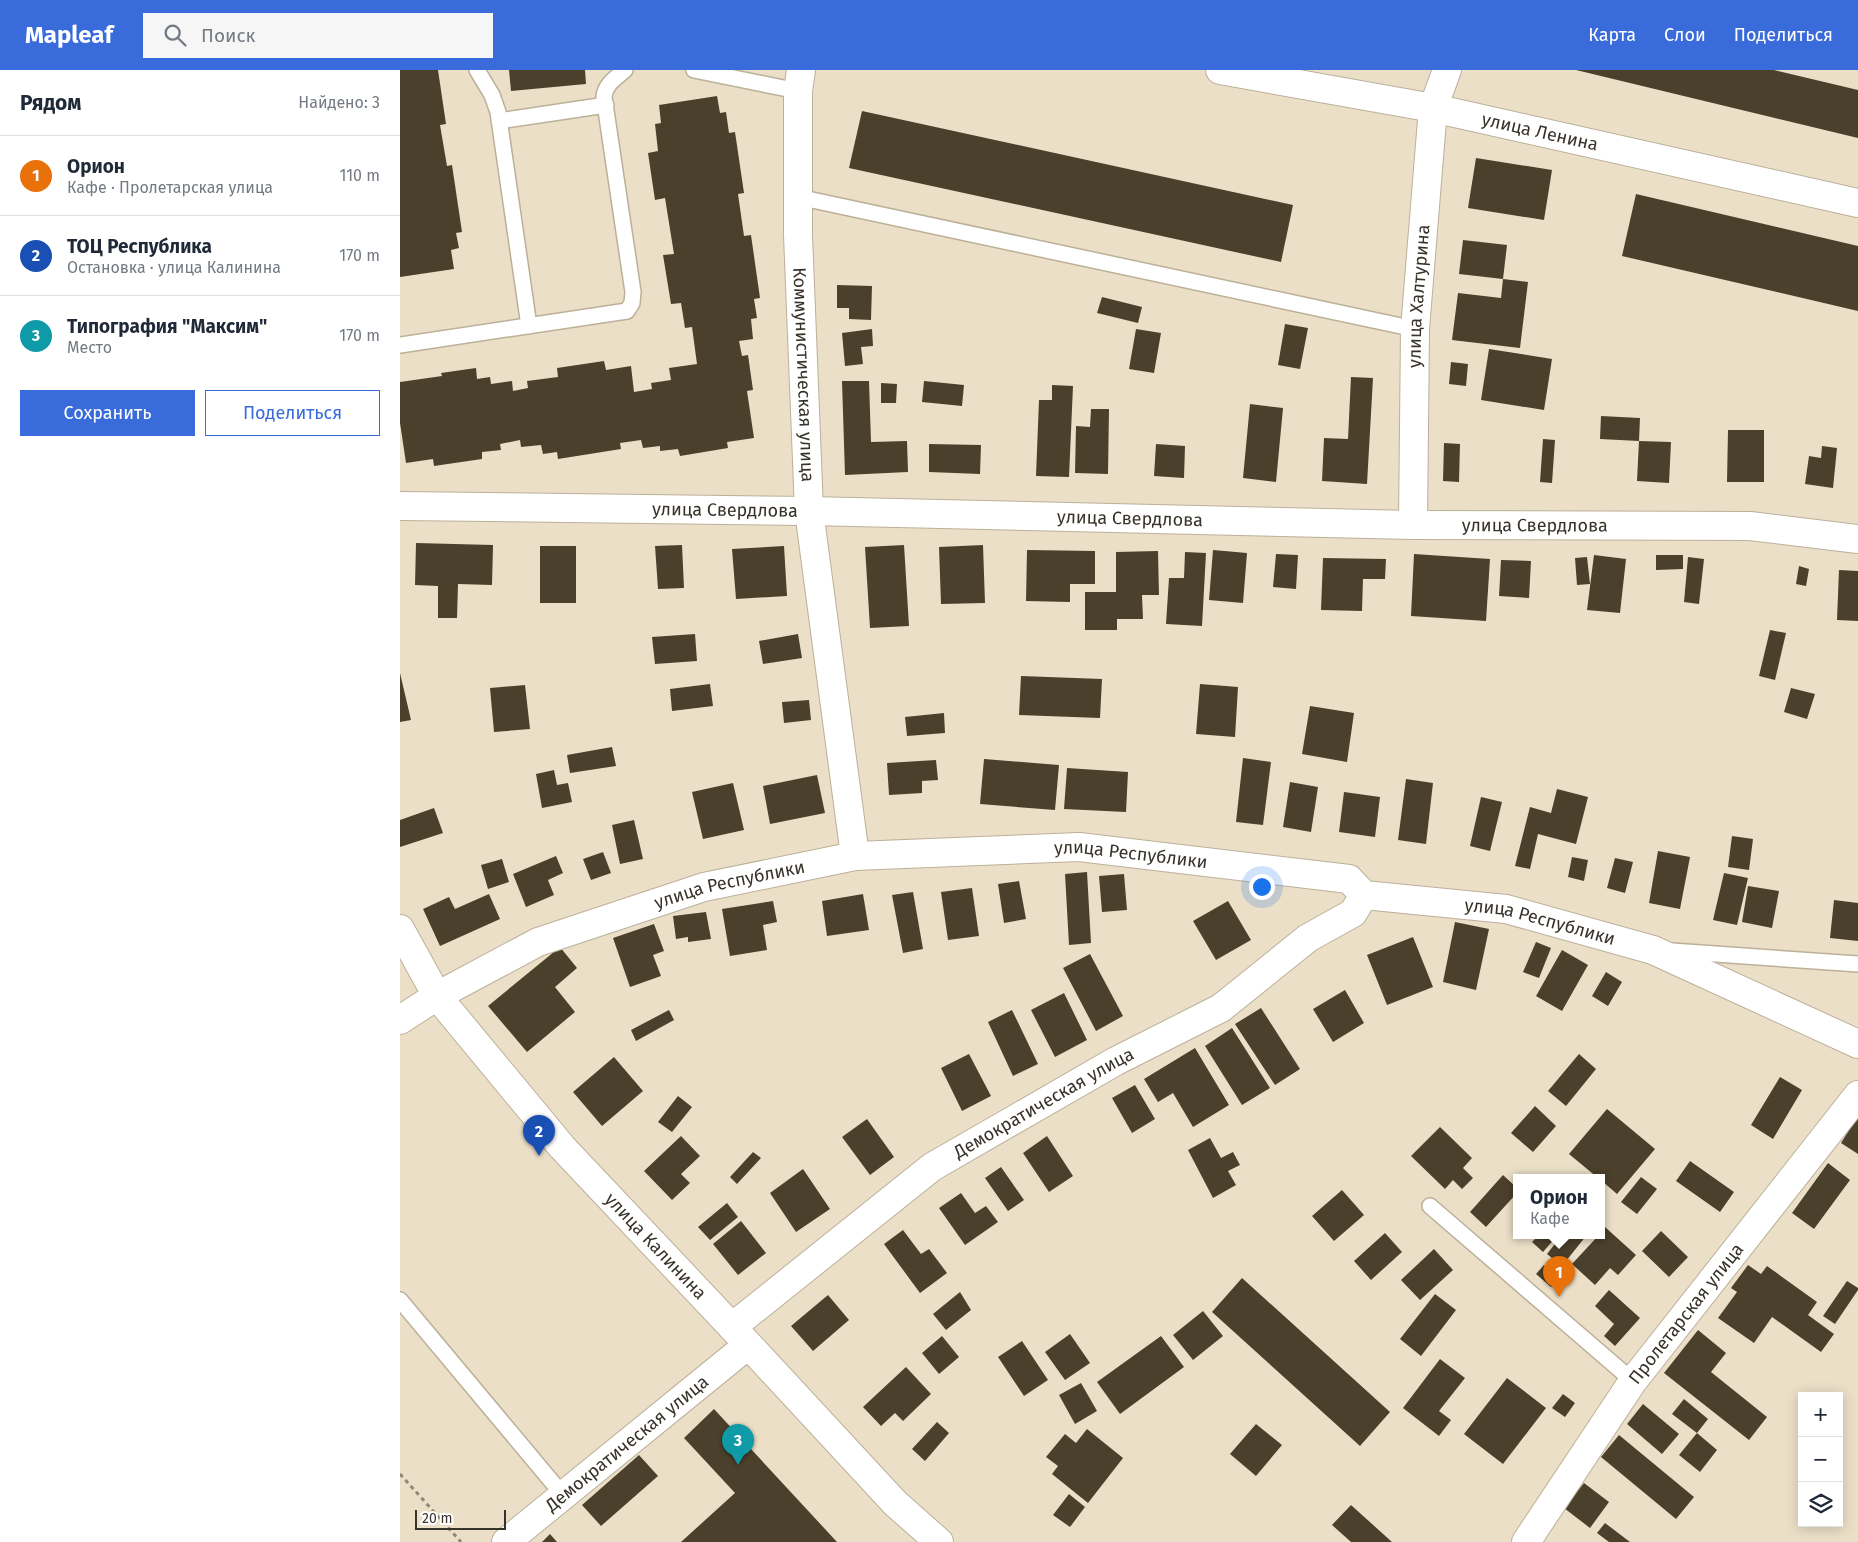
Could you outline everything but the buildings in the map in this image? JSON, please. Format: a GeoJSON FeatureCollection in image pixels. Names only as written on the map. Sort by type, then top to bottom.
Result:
{"type":"FeatureCollection","features":[{"type":"Feature","properties":{"kind":"street","name":"улица Ленина"},"geometry":{"type":"LineString","coordinates":[[1220,70],[1433,108],[1858,203]]}},
{"type":"Feature","properties":{"kind":"street","name":"улица Халтурина"},"geometry":{"type":"LineString","coordinates":[[1413,525],[1415,329],[1433,108],[1447,70]]}},
{"type":"Feature","properties":{"kind":"street","name":"Коммунистическая улица"},"geometry":{"type":"LineString","coordinates":[[800,80],[798,197],[809,511],[855,856]]}},
{"type":"Feature","properties":{"kind":"street","name":"улица Свердлова"},"geometry":{"type":"LineString","coordinates":[[400,506],[809,511],[1413,525],[1750,526],[1858,539]]}},
{"type":"Feature","properties":{"kind":"street","name":"улица Республики"},"geometry":{"type":"LineString","coordinates":[[400,1020],[437,996],[538,942],[704,887],[855,856],[1079,847],[1349,879],[1364,895],[1506,909],[1653,950],[1858,1044]]}},
{"type":"Feature","properties":{"kind":"street","name":"Демократическая улица"},"geometry":{"type":"LineString","coordinates":[[506,1542],[563,1495],[932,1167],[1116,1061],[1221,1008],[1308,938],[1353,913],[1364,895]]}},
{"type":"Feature","properties":{"kind":"street","name":"улица Калинина"},"geometry":{"type":"LineString","coordinates":[[400,928],[437,996],[562,1147],[929,1539]]}},
{"type":"Feature","properties":{"kind":"street","name":"Пролетарская улица"},"geometry":{"type":"LineString","coordinates":[[1526,1542],[1633,1381],[1858,1095]]}},
{"type":"Feature","properties":{"kind":"lane"},"geometry":{"type":"LineString","coordinates":[[477,70],[492,95],[499,121],[530,326]]}},
{"type":"Feature","properties":{"kind":"lane"},"geometry":{"type":"LineString","coordinates":[[400,345],[628,311],[632,303],[633,292],[605,90],[625,70]]}},
{"type":"Feature","properties":{"kind":"lane"},"geometry":{"type":"LineString","coordinates":[[694,70],[800,80]]}},
{"type":"Feature","properties":{"kind":"lane"},"geometry":{"type":"LineString","coordinates":[[499,121],[606,105]]}},
{"type":"Feature","properties":{"kind":"lane"},"geometry":{"type":"LineString","coordinates":[[798,197],[1415,329]]}},
{"type":"Feature","properties":{"kind":"lane"},"geometry":{"type":"LineString","coordinates":[[1653,950],[1858,964]]}},
{"type":"Feature","properties":{"kind":"lane"},"geometry":{"type":"LineString","coordinates":[[1430,1206],[1633,1381]]}},
{"type":"Feature","properties":{"kind":"lane"},"geometry":{"type":"LineString","coordinates":[[400,1300],[563,1495]]}},
{"type":"Feature","properties":{"kind":"path"},"geometry":{"type":"LineString","coordinates":[[400,1474],[461,1542]]}},
{"type":"Feature","properties":{"kind":"place","name":"ТОЦ Республика"},"geometry":{"type":"Point","coordinates":[539,1156]}},
{"type":"Feature","properties":{"kind":"place","name":"Орион"},"geometry":{"type":"Point","coordinates":[1559,1297]}},
{"type":"Feature","properties":{"kind":"place","name":"Типография \"Максим\""},"geometry":{"type":"Point","coordinates":[738,1465]}}]}
